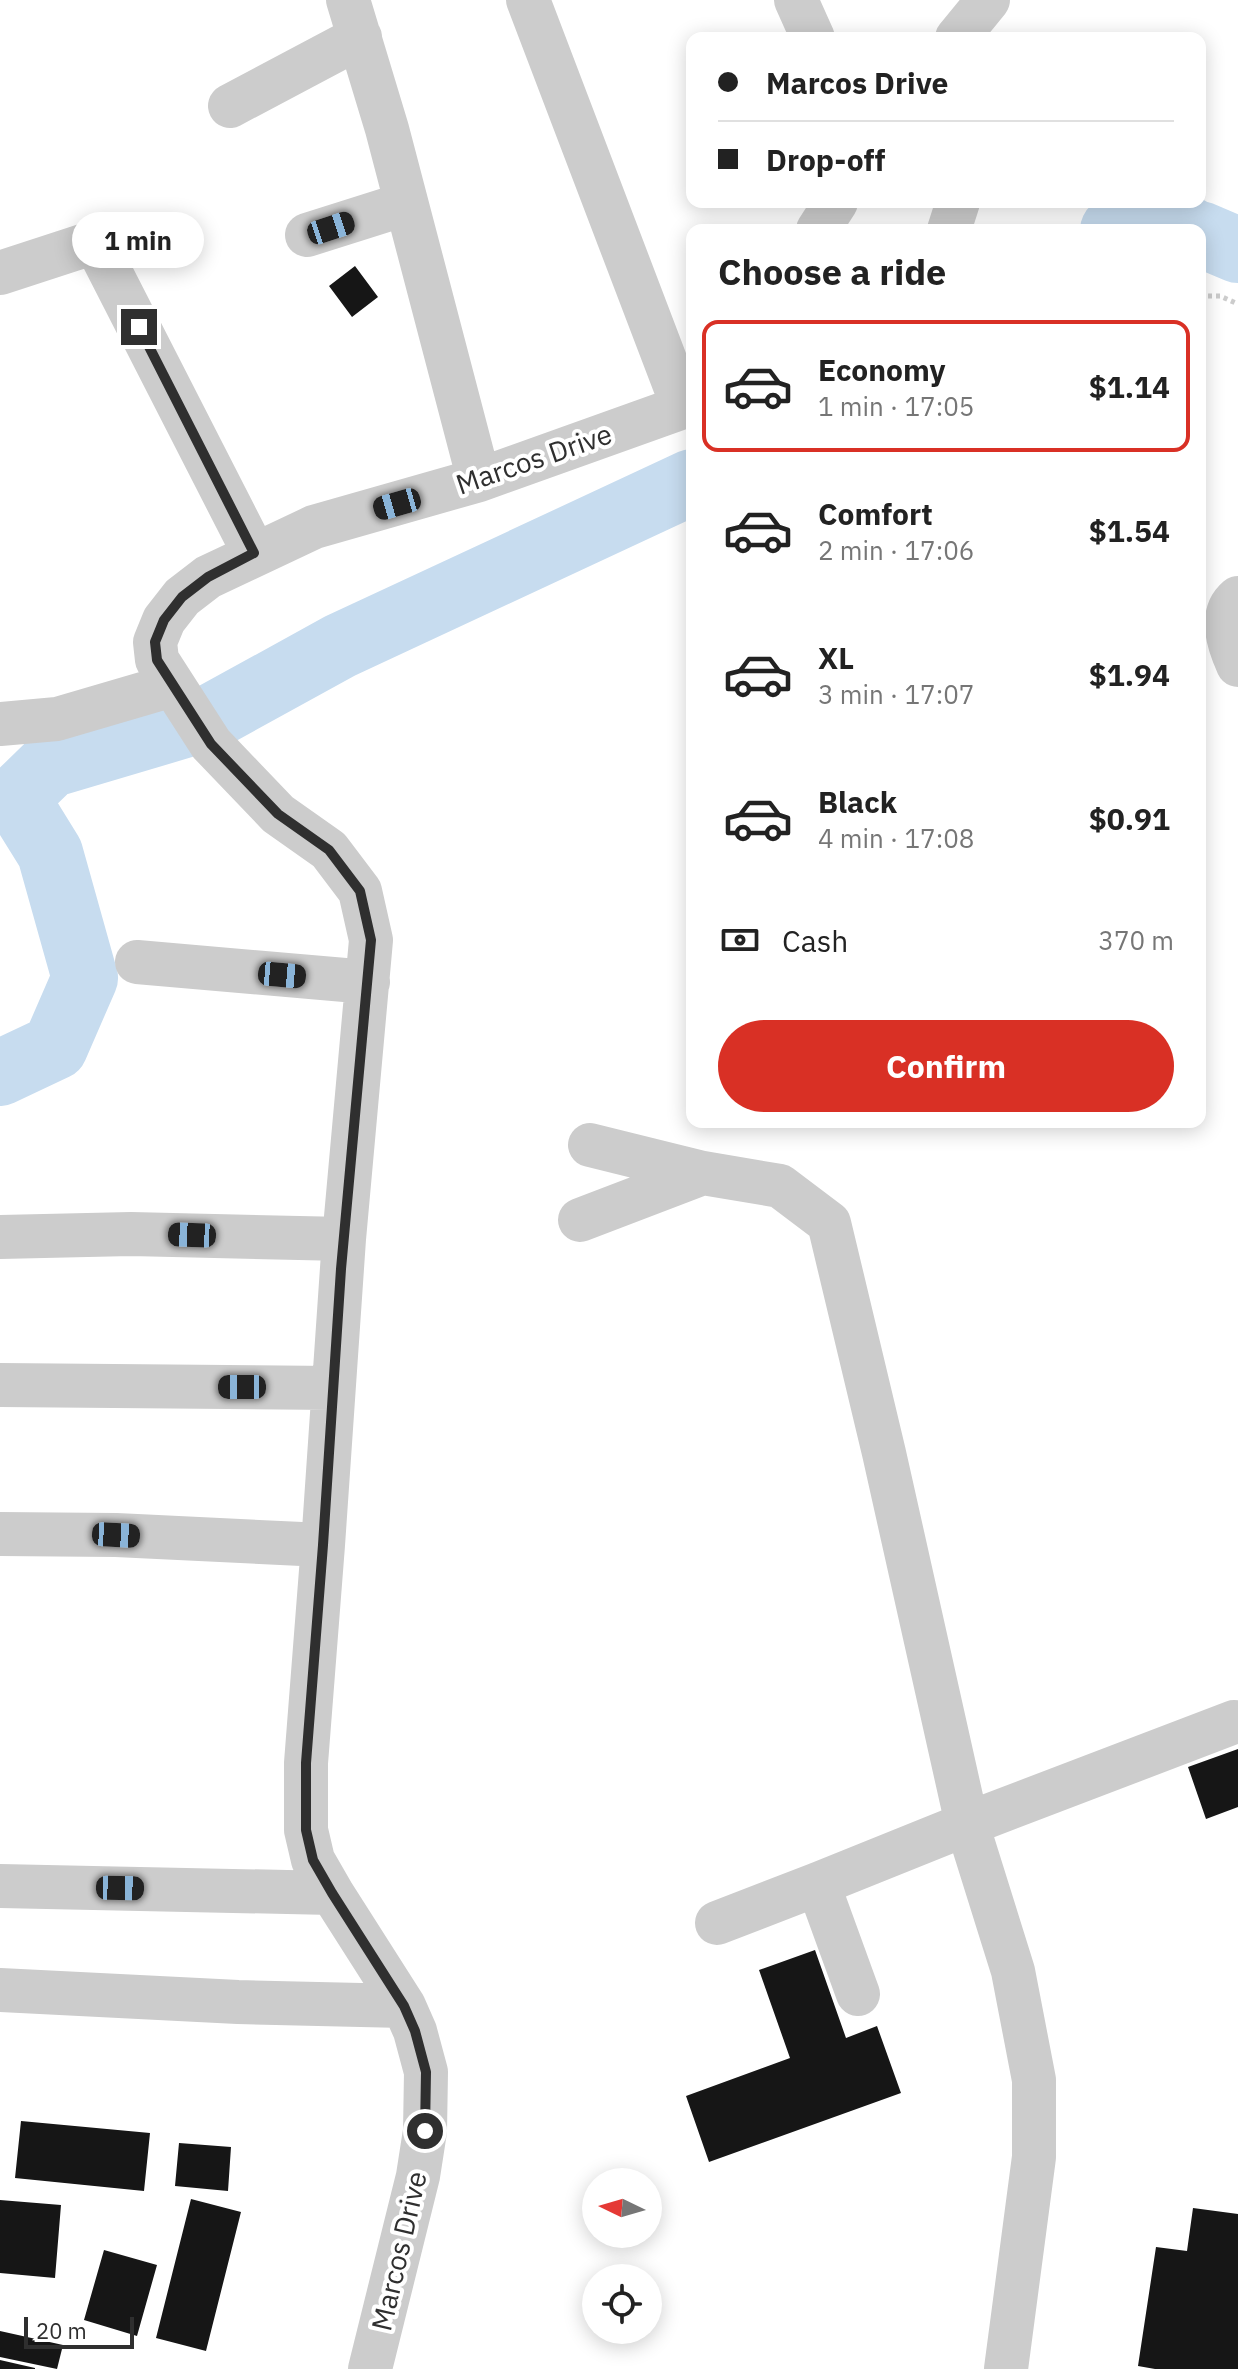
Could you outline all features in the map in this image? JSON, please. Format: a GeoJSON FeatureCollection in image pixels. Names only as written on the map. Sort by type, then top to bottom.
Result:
{"type":"FeatureCollection","features":[{"type":"Feature","properties":{"kind":"street"},"geometry":{"type":"LineString","coordinates":[[528,0],[686,398]]}},
{"type":"Feature","properties":{"kind":"street"},"geometry":{"type":"LineString","coordinates":[[796,0],[810,32]]}},
{"type":"Feature","properties":{"kind":"street"},"geometry":{"type":"LineString","coordinates":[[962,32],[988,0]]}},
{"type":"Feature","properties":{"kind":"street"},"geometry":{"type":"LineString","coordinates":[[230,106],[354,19],[387,129],[479,480]]}},
{"type":"Feature","properties":{"kind":"street"},"geometry":{"type":"LineString","coordinates":[[307,235],[405,204]]}},
{"type":"Feature","properties":{"kind":"street"},"geometry":{"type":"LineString","coordinates":[[0,273],[95,242],[254,553]]}},
{"type":"Feature","properties":{"kind":"street","name":"Marcos Drive"},"geometry":{"type":"LineString","coordinates":[[370,2369],[418,2176],[425,2131],[426,2072],[415,2031],[404,2006],[313,1860],[306,1830],[306,1763],[344,1239],[371,940],[360,891],[329,850],[278,814],[211,744],[157,660],[155,642],[164,620],[182,597],[208,577],[254,553],[314,527],[479,480],[686,404]]}},
{"type":"Feature","properties":{"kind":"street"},"geometry":{"type":"LineString","coordinates":[[1238,598],[1233,602],[1226,622],[1230,647],[1238,665]]}},
{"type":"Feature","properties":{"kind":"street"},"geometry":{"type":"LineString","coordinates":[[3,728],[178,692]]}},
{"type":"Feature","properties":{"kind":"street"},"geometry":{"type":"LineString","coordinates":[[137,962],[368,982]]}},
{"type":"Feature","properties":{"kind":"street"},"geometry":{"type":"LineString","coordinates":[[590,1145],[703,1173],[780,1186],[829,1223],[967,1824],[1013,1971],[1034,2080],[1034,2157],[1006,2369]]}},
{"type":"Feature","properties":{"kind":"street"},"geometry":{"type":"LineString","coordinates":[[580,1220],[703,1173]]}},
{"type":"Feature","properties":{"kind":"street"},"geometry":{"type":"LineString","coordinates":[[0,1237],[131,1234],[344,1239]]}},
{"type":"Feature","properties":{"kind":"street"},"geometry":{"type":"LineString","coordinates":[[0,1385],[333,1388]]}},
{"type":"Feature","properties":{"kind":"street"},"geometry":{"type":"LineString","coordinates":[[0,1534],[116,1535],[323,1545]]}},
{"type":"Feature","properties":{"kind":"street"},"geometry":{"type":"LineString","coordinates":[[717,1923],[1234,1722]]}},
{"type":"Feature","properties":{"kind":"street"},"geometry":{"type":"LineString","coordinates":[[818,1884],[858,1994]]}},
{"type":"Feature","properties":{"kind":"street"},"geometry":{"type":"LineString","coordinates":[[0,1886],[332,1893]]}},
{"type":"Feature","properties":{"kind":"street"},"geometry":{"type":"LineString","coordinates":[[0,1990],[238,2002],[404,2006]]}},
{"type":"Feature","properties":{"kind":"path"},"geometry":{"type":"LineString","coordinates":[[1206,296],[1220,296],[1238,304]]}},
{"type":"Feature","properties":{"kind":"building"},"geometry":{"type":"Polygon","coordinates":[[[355,266],[378,297],[352,317],[329,286],[355,266]]]}},
{"type":"Feature","properties":{"kind":"building"},"geometry":{"type":"Polygon","coordinates":[[[1238,1749],[1238,1807],[1206,1819],[1188,1767],[1238,1749]]]}},
{"type":"Feature","properties":{"kind":"building"},"geometry":{"type":"Polygon","coordinates":[[[815,1950],[846,2038],[877,2026],[901,2093],[709,2162],[686,2096],[790,2058],[759,1970],[815,1950]]]}},
{"type":"Feature","properties":{"kind":"building"},"geometry":{"type":"Polygon","coordinates":[[[21,2121],[150,2133],[144,2191],[15,2178],[21,2121]]]}},
{"type":"Feature","properties":{"kind":"building"},"geometry":{"type":"Polygon","coordinates":[[[179,2143],[231,2147],[228,2191],[175,2186],[179,2143]]]}},
{"type":"Feature","properties":{"kind":"building"},"geometry":{"type":"Polygon","coordinates":[[[191,2199],[241,2212],[206,2351],[156,2338],[191,2199]]]}},
{"type":"Feature","properties":{"kind":"building"},"geometry":{"type":"Polygon","coordinates":[[[0,2200],[61,2205],[55,2278],[0,2273],[0,2200]]]}},
{"type":"Feature","properties":{"kind":"building"},"geometry":{"type":"Polygon","coordinates":[[[1193,2208],[1238,2214],[1238,2369],[1155,2369],[1138,2366],[1156,2247],[1187,2251],[1193,2208]]]}},
{"type":"Feature","properties":{"kind":"building"},"geometry":{"type":"Polygon","coordinates":[[[104,2250],[157,2265],[137,2336],[84,2320],[104,2250]]]}},
{"type":"Feature","properties":{"kind":"building"},"geometry":{"type":"Polygon","coordinates":[[[0,2331],[63,2345],[57,2369],[0,2357],[0,2331]]]}},
{"type":"Feature","properties":{"kind":"building"},"geometry":{"type":"Polygon","coordinates":[[[0,2360],[35,2368],[35,2369],[0,2369],[0,2360]]]}},
{"type":"Feature","properties":{"kind":"waterway"},"geometry":{"type":"LineString","coordinates":[[1130,224],[1156,215],[1176,224]]}},
{"type":"Feature","properties":{"kind":"waterway"},"geometry":{"type":"LineString","coordinates":[[1206,237],[1238,250]]}},
{"type":"Feature","properties":{"kind":"waterway"},"geometry":{"type":"LineString","coordinates":[[0,1073],[55,1047],[85,978],[50,853],[16,798],[50,765],[211,717],[340,646],[686,485]]}},
{"type":"Feature","properties":{"kind":"route"},"geometry":{"type":"LineString","coordinates":[[139,327],[254,553],[208,577],[182,597],[164,620],[155,642],[157,660],[211,744],[278,814],[329,850],[360,891],[371,940],[341,1269],[306,1763],[306,1830],[313,1860],[404,2006],[415,2031],[426,2072],[425,2131]]}}]}
